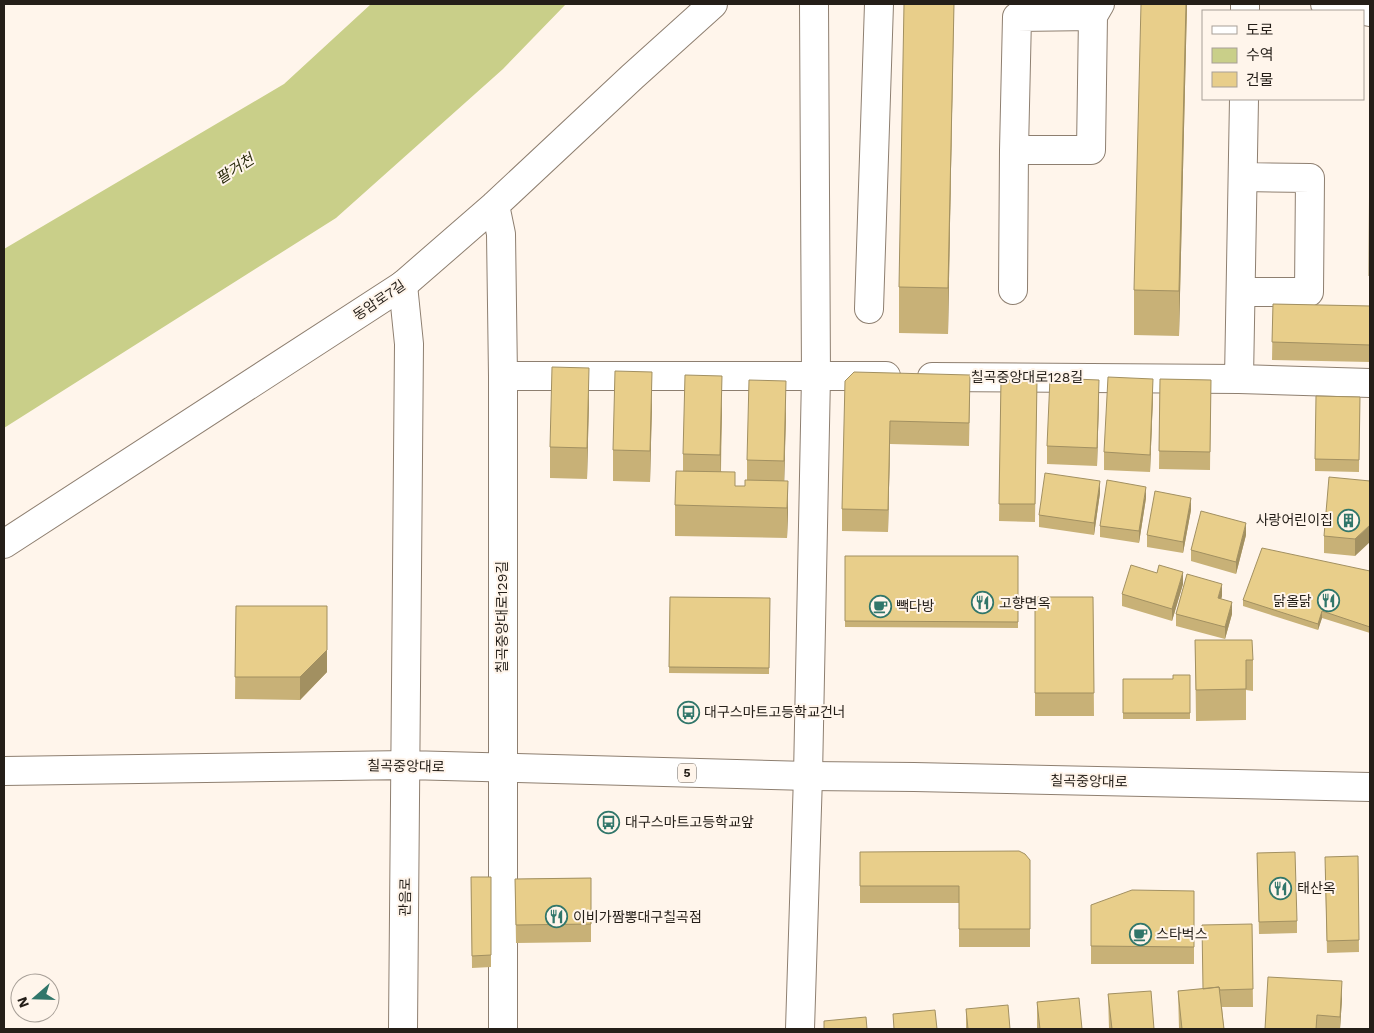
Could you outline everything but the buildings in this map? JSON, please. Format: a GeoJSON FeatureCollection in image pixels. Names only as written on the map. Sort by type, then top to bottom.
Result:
{"type":"FeatureCollection","features":[{"type":"Feature","properties":{"kind":"street","name":"동암로7길"},"geometry":{"type":"LineString","coordinates":[[4,544],[403,285],[496,205],[713,4]]}},
{"type":"Feature","properties":{"kind":"street"},"geometry":{"type":"LineString","coordinates":[[800,1029],[808,776],[816,376],[814,4]]}},
{"type":"Feature","properties":{"kind":"street"},"geometry":{"type":"LineString","coordinates":[[869,309],[879,4]]}},
{"type":"Feature","properties":{"kind":"street"},"geometry":{"type":"LineString","coordinates":[[1325,4],[1359,10]]}},
{"type":"Feature","properties":{"kind":"street"},"geometry":{"type":"LineString","coordinates":[[1013,290],[1014,150],[1017,10],[1096,10],[1091,150],[1014,150]]}},
{"type":"Feature","properties":{"kind":"street"},"geometry":{"type":"LineString","coordinates":[[1239,379],[1244,100]]}},
{"type":"Feature","properties":{"kind":"street"},"geometry":{"type":"LineString","coordinates":[[1242,292],[1309,292],[1310,178],[1243,177]]}},
{"type":"Feature","properties":{"kind":"street","name":"칠곡중앙대로129길"},"geometry":{"type":"LineString","coordinates":[[496,205],[501,234],[504,1029]]}},
{"type":"Feature","properties":{"kind":"street","name":"관음로"},"geometry":{"type":"LineString","coordinates":[[403,285],[409,344],[403,1029]]}},
{"type":"Feature","properties":{"kind":"street","name":"칠곡중앙대로128길"},"geometry":{"type":"LineString","coordinates":[[502,376],[816,376],[1239,379],[1370,382]]}},
{"type":"Feature","properties":{"kind":"street","name":"칠곡중앙대로"},"geometry":{"type":"LineString","coordinates":[[4,771],[406,765],[808,776],[1370,787]]}},
{"type":"Feature","properties":{"kind":"water","name":"팔거천"},"geometry":{"type":"Polygon","coordinates":[[[371,4],[566,4],[503,69],[336,218],[4,428],[4,249],[284,84],[371,4]]]}},
{"type":"Feature","properties":{"kind":"place","name":"사랑어린이집"},"geometry":{"type":"Point","coordinates":[1349,520]}},
{"type":"Feature","properties":{"kind":"place","name":"닭올닭"},"geometry":{"type":"Point","coordinates":[1328,601]}},
{"type":"Feature","properties":{"kind":"place","name":"고향면옥"},"geometry":{"type":"Point","coordinates":[983,603]}},
{"type":"Feature","properties":{"kind":"place","name":"빽다방"},"geometry":{"type":"Point","coordinates":[880,606]}},
{"type":"Feature","properties":{"kind":"place","name":"대구스마트고등학교건너"},"geometry":{"type":"Point","coordinates":[688,712]}},
{"type":"Feature","properties":{"kind":"place","name":"대구스마트고등학교앞"},"geometry":{"type":"Point","coordinates":[609,822]}},
{"type":"Feature","properties":{"kind":"place","name":"태산옥"},"geometry":{"type":"Point","coordinates":[1281,888]}},
{"type":"Feature","properties":{"kind":"place","name":"이비가짬뽕대구칠곡점"},"geometry":{"type":"Point","coordinates":[557,917]}},
{"type":"Feature","properties":{"kind":"place","name":"스타벅스"},"geometry":{"type":"Point","coordinates":[1140,934]}}]}
